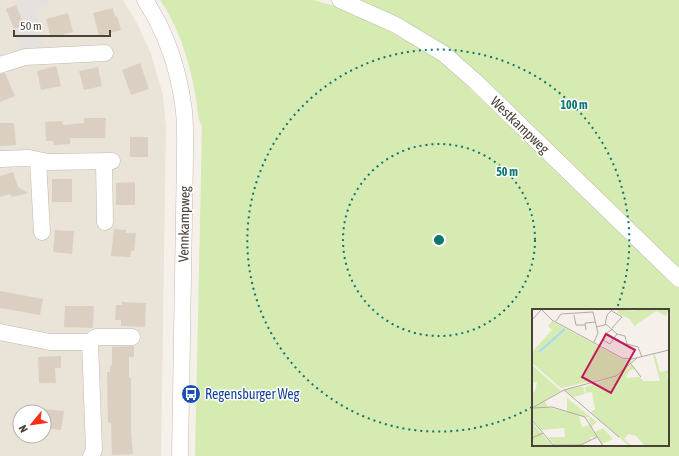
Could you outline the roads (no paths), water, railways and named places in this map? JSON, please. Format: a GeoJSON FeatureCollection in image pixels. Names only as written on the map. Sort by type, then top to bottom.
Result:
{"type":"FeatureCollection","features":[{"type":"Feature","properties":{"kind":"street","name":"Vennkampweg"},"geometry":{"type":"LineString","coordinates":[[145,0],[158,24],[173,59],[184,114],[185,156],[180,456]]}},
{"type":"Feature","properties":{"kind":"street","name":"Westkampweg"},"geometry":{"type":"LineString","coordinates":[[340,0],[396,25],[444,54],[476,82],[679,279]]}},
{"type":"Feature","properties":{"kind":"street"},"geometry":{"type":"LineString","coordinates":[[0,66],[25,57],[105,53]]}},
{"type":"Feature","properties":{"kind":"street"},"geometry":{"type":"LineString","coordinates":[[0,159],[29,158],[48,162],[108,161],[105,222]]}},
{"type":"Feature","properties":{"kind":"street"},"geometry":{"type":"LineString","coordinates":[[38,160],[42,232]]}},
{"type":"Feature","properties":{"kind":"street"},"geometry":{"type":"LineString","coordinates":[[0,332],[50,342],[90,342],[96,337],[132,337]]}},
{"type":"Feature","properties":{"kind":"street"},"geometry":{"type":"LineString","coordinates":[[90,342],[94,450],[91,456]]}},
{"type":"Feature","properties":{"kind":"place","name":"Regensburger Weg"},"geometry":{"type":"Point","coordinates":[191,394]}}]}
